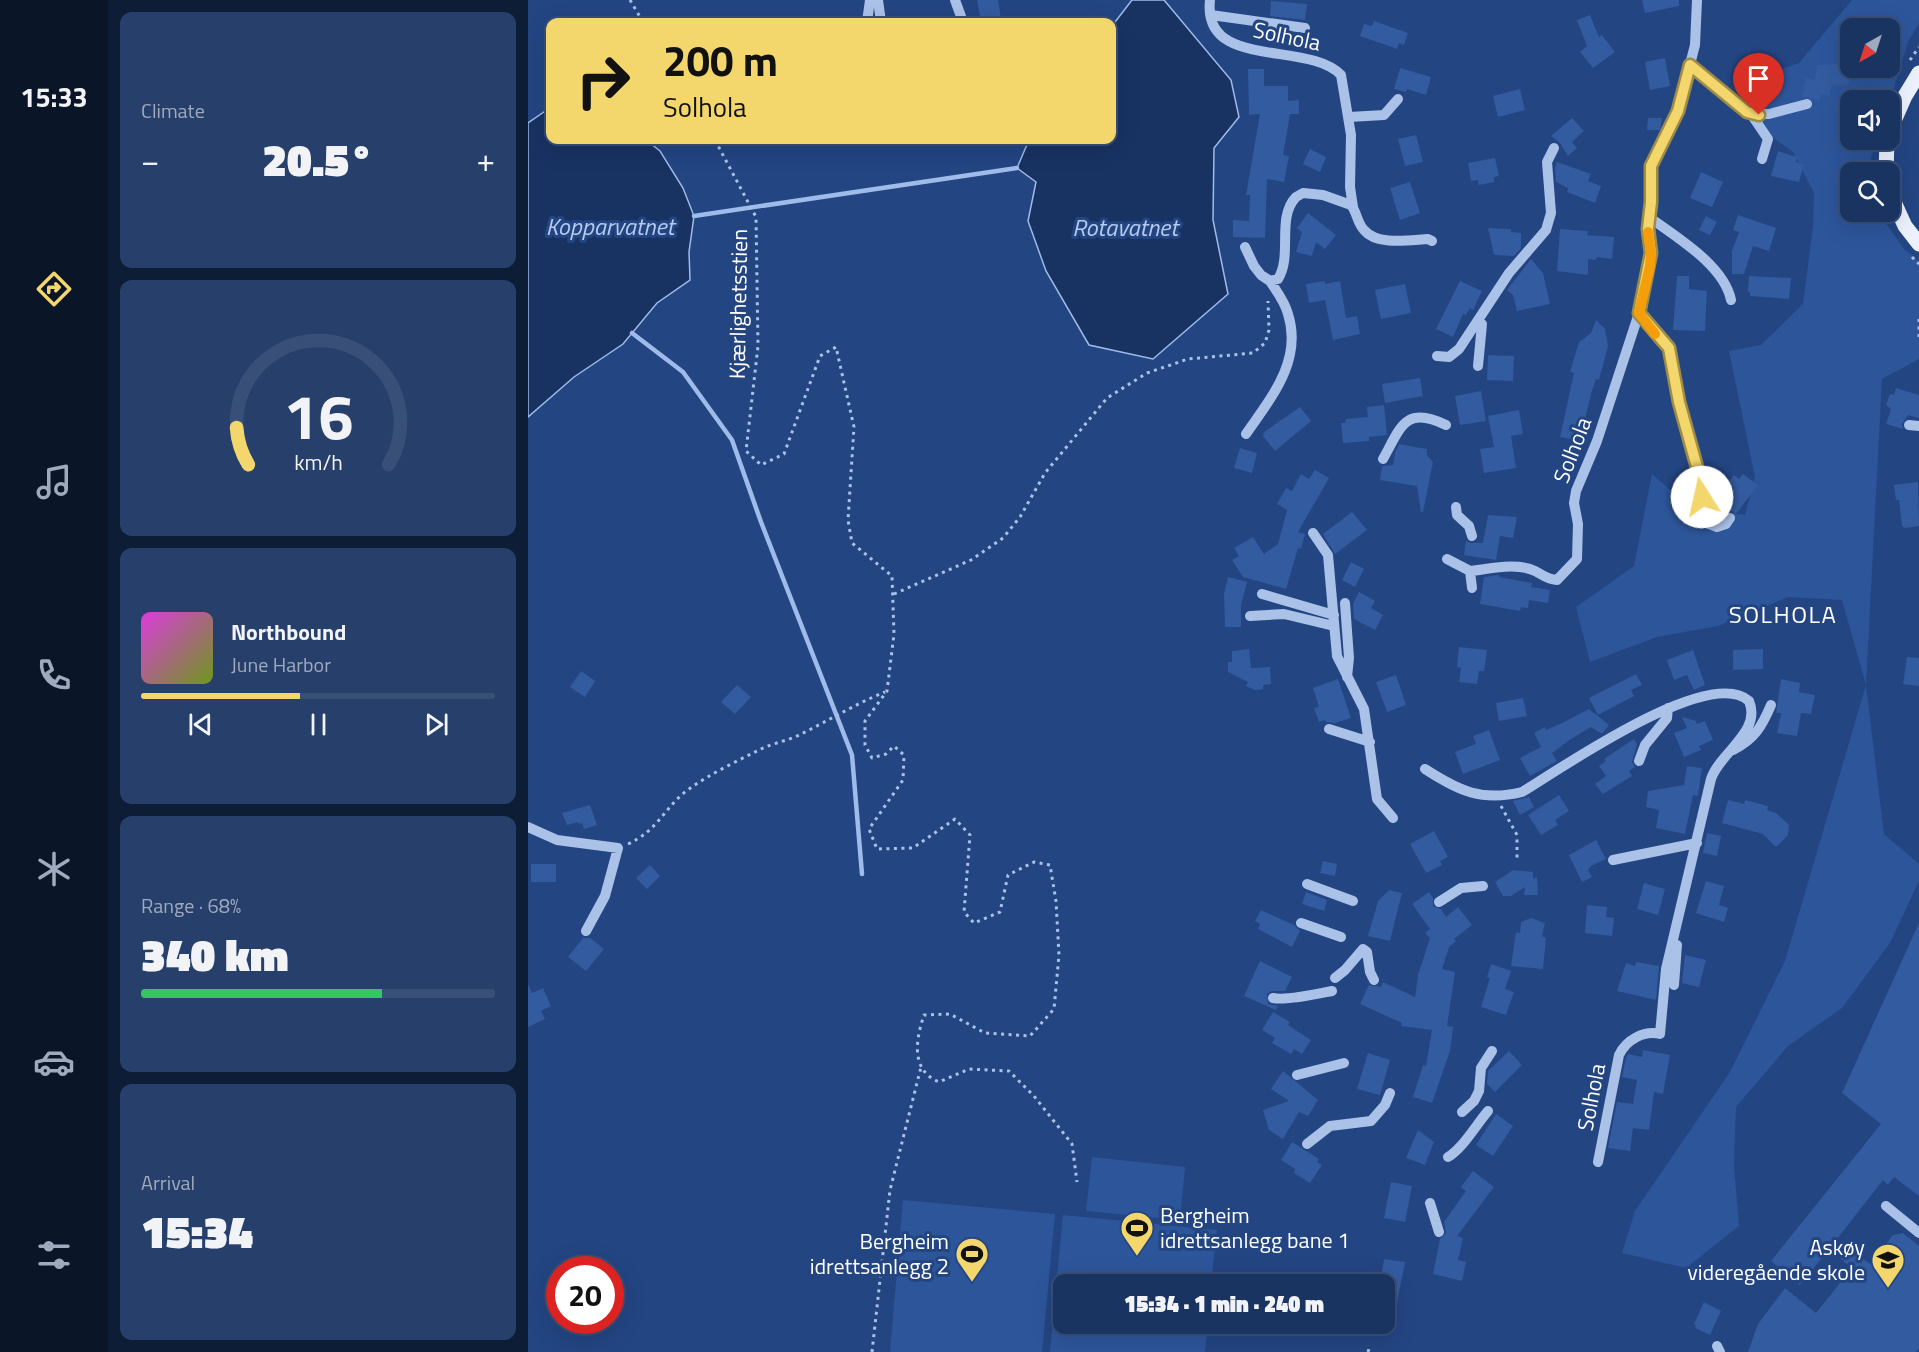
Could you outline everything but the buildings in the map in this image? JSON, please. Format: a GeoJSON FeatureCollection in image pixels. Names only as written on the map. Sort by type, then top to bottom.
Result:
{"type":"FeatureCollection","features":[{"type":"Feature","properties":{"kind":"main road"},"geometry":{"type":"LineString","coordinates":[[1900,107],[1919,73]]}},
{"type":"Feature","properties":{"kind":"main road"},"geometry":{"type":"LineString","coordinates":[[1900,215],[1905,226],[1919,244]]}},
{"type":"Feature","properties":{"kind":"lane"},"geometry":{"type":"LineString","coordinates":[[868,18],[870,0]]}},
{"type":"Feature","properties":{"kind":"lane"},"geometry":{"type":"LineString","coordinates":[[878,0],[880,18]]}},
{"type":"Feature","properties":{"kind":"lane"},"geometry":{"type":"LineString","coordinates":[[955,0],[962,18]]}},
{"type":"Feature","properties":{"kind":"lane"},"geometry":{"type":"LineString","coordinates":[[1210,0],[1210,15]]}},
{"type":"Feature","properties":{"kind":"lane","name":"Solhola"},"geometry":{"type":"LineString","coordinates":[[1470,571],[1506,567],[1534,570],[1546,579],[1557,580],[1577,559],[1578,524],[1574,503],[1575,491],[1597,441],[1639,313],[1650,266],[1651,166],[1678,111],[1695,45],[1697,0]]}},
{"type":"Feature","properties":{"kind":"lane","name":"Solhola"},"geometry":{"type":"LineString","coordinates":[[1305,28],[1210,15],[1213,26],[1219,34],[1235,44],[1259,52],[1310,58],[1337,70],[1344,80],[1349,117],[1350,187],[1353,207],[1362,228],[1369,235],[1391,240],[1428,239],[1432,241]]}},
{"type":"Feature","properties":{"kind":"lane"},"geometry":{"type":"LineString","coordinates":[[1690,65],[1751,114],[1768,139],[1762,159]]}},
{"type":"Feature","properties":{"kind":"lane"},"geometry":{"type":"LineString","coordinates":[[1349,117],[1384,115],[1398,99]]}},
{"type":"Feature","properties":{"kind":"lane"},"geometry":{"type":"LineString","coordinates":[[1751,114],[1769,114],[1807,104]]}},
{"type":"Feature","properties":{"kind":"lane"},"geometry":{"type":"LineString","coordinates":[[1437,356],[1444,357],[1454,354],[1509,273],[1538,242],[1551,219],[1547,162],[1554,148]]}},
{"type":"Feature","properties":{"kind":"lane"},"geometry":{"type":"LineString","coordinates":[[1270,281],[1278,279],[1281,275],[1289,207],[1296,196],[1310,193],[1323,195],[1353,207]]}},
{"type":"Feature","properties":{"kind":"lane"},"geometry":{"type":"LineString","coordinates":[[1649,217],[1697,253],[1717,273],[1726,285],[1731,300]]}},
{"type":"Feature","properties":{"kind":"lane"},"geometry":{"type":"LineString","coordinates":[[1245,247],[1254,266],[1270,281],[1289,317],[1291,345],[1288,364],[1277,389],[1246,434]]}},
{"type":"Feature","properties":{"kind":"lane"},"geometry":{"type":"LineString","coordinates":[[1639,313],[1669,348],[1679,402],[1700,478],[1704,517],[1707,523],[1717,527],[1726,524],[1730,518]]}},
{"type":"Feature","properties":{"kind":"lane"},"geometry":{"type":"LineString","coordinates":[[1478,321],[1482,324],[1478,366]]}},
{"type":"Feature","properties":{"kind":"lane"},"geometry":{"type":"LineString","coordinates":[[1383,459],[1403,425],[1410,420],[1418,416],[1430,417],[1446,425]]}},
{"type":"Feature","properties":{"kind":"lane"},"geometry":{"type":"LineString","coordinates":[[1456,507],[1457,515],[1469,526],[1472,536]]}},
{"type":"Feature","properties":{"kind":"lane"},"geometry":{"type":"LineString","coordinates":[[1313,533],[1328,555],[1337,656],[1364,709],[1377,799],[1393,818]]}},
{"type":"Feature","properties":{"kind":"lane"},"geometry":{"type":"LineString","coordinates":[[1447,559],[1470,571],[1472,588]]}},
{"type":"Feature","properties":{"kind":"lane"},"geometry":{"type":"LineString","coordinates":[[1262,594],[1334,620]]}},
{"type":"Feature","properties":{"kind":"lane"},"geometry":{"type":"LineString","coordinates":[[1344,603],[1349,658],[1347,677]]}},
{"type":"Feature","properties":{"kind":"lane"},"geometry":{"type":"LineString","coordinates":[[1250,616],[1284,614],[1334,620]]}},
{"type":"Feature","properties":{"kind":"lane","name":"Solhola"},"geometry":{"type":"LineString","coordinates":[[1425,769],[1460,790],[1496,797],[1522,792],[1621,731],[1668,708],[1713,693],[1737,694],[1745,697],[1752,708],[1752,718],[1747,730],[1714,771],[1666,969],[1660,1034],[1643,1033],[1623,1047],[1619,1055],[1598,1162]]}},
{"type":"Feature","properties":{"kind":"lane"},"geometry":{"type":"LineString","coordinates":[[1725,755],[1746,744],[1760,731],[1771,705]]}},
{"type":"Feature","properties":{"kind":"lane"},"geometry":{"type":"LineString","coordinates":[[1640,761],[1645,745],[1667,718],[1668,708]]}},
{"type":"Feature","properties":{"kind":"lane"},"geometry":{"type":"LineString","coordinates":[[1329,729],[1370,742]]}},
{"type":"Feature","properties":{"kind":"lane"},"geometry":{"type":"LineString","coordinates":[[528,827],[557,840],[618,848],[605,896],[586,931]]}},
{"type":"Feature","properties":{"kind":"lane"},"geometry":{"type":"LineString","coordinates":[[1613,860],[1697,843]]}},
{"type":"Feature","properties":{"kind":"lane"},"geometry":{"type":"LineString","coordinates":[[1307,884],[1353,901]]}},
{"type":"Feature","properties":{"kind":"lane"},"geometry":{"type":"LineString","coordinates":[[1439,902],[1461,888],[1483,886]]}},
{"type":"Feature","properties":{"kind":"lane"},"geometry":{"type":"LineString","coordinates":[[1301,923],[1341,937]]}},
{"type":"Feature","properties":{"kind":"lane","name":"Solhola"},"geometry":{"type":"LineString","coordinates":[[1674,985],[1676,926]]}},
{"type":"Feature","properties":{"kind":"lane"},"geometry":{"type":"LineString","coordinates":[[1335,978],[1363,949],[1367,952],[1370,972],[1374,980]]}},
{"type":"Feature","properties":{"kind":"lane"},"geometry":{"type":"LineString","coordinates":[[1273,998],[1285,1000],[1296,995],[1332,991]]}},
{"type":"Feature","properties":{"kind":"lane"},"geometry":{"type":"LineString","coordinates":[[1462,1112],[1474,1101],[1479,1090],[1481,1068],[1492,1051]]}},
{"type":"Feature","properties":{"kind":"lane"},"geometry":{"type":"LineString","coordinates":[[1297,1075],[1340,1064]]}},
{"type":"Feature","properties":{"kind":"lane"},"geometry":{"type":"LineString","coordinates":[[1307,1143],[1330,1126],[1371,1121],[1385,1105],[1390,1093]]}},
{"type":"Feature","properties":{"kind":"lane"},"geometry":{"type":"LineString","coordinates":[[1448,1157],[1458,1151],[1468,1133],[1488,1111]]}},
{"type":"Feature","properties":{"kind":"lane"},"geometry":{"type":"LineString","coordinates":[[1430,1203],[1439,1232]]}},
{"type":"Feature","properties":{"kind":"lane"},"geometry":{"type":"LineString","coordinates":[[1886,1206],[1919,1233]]}},
{"type":"Feature","properties":{"kind":"path"},"geometry":{"type":"LineString","coordinates":[[630,0],[641,18]]}},
{"type":"Feature","properties":{"kind":"path","name":"Kjærlighetsstien"},"geometry":{"type":"LineString","coordinates":[[717,144],[756,218],[758,346],[746,451],[761,465],[784,454],[820,356],[836,347],[854,427],[848,520],[852,543],[892,576],[894,634],[887,691],[866,722],[865,745],[872,758],[886,754],[894,746],[904,755],[903,780],[869,829],[877,849],[914,848],[955,819],[970,835],[964,912],[974,923],[1000,912],[1008,875],[1034,862],[1050,865],[1056,901],[1059,955],[1054,1009],[1030,1036],[985,1033],[950,1014],[924,1015],[916,1041],[921,1067]]}},
{"type":"Feature","properties":{"kind":"path"},"geometry":{"type":"LineString","coordinates":[[893,595],[971,560],[1003,538],[1020,517],[1045,473],[1107,398],[1147,373],[1188,359],[1252,352],[1264,343],[1269,330],[1270,281]]}},
{"type":"Feature","properties":{"kind":"path"},"geometry":{"type":"LineString","coordinates":[[1919,319],[1919,339]]}},
{"type":"Feature","properties":{"kind":"path"},"geometry":{"type":"LineString","coordinates":[[618,848],[643,836],[658,824],[686,791],[697,784],[762,748],[797,736],[857,703],[887,691]]}},
{"type":"Feature","properties":{"kind":"path"},"geometry":{"type":"LineString","coordinates":[[1496,797],[1517,835],[1517,860]]}},
{"type":"Feature","properties":{"kind":"path"},"geometry":{"type":"LineString","coordinates":[[921,1067],[928,1078],[939,1082],[969,1069],[1009,1071],[1034,1096],[1072,1144],[1077,1182]]}},
{"type":"Feature","properties":{"kind":"path"},"geometry":{"type":"LineString","coordinates":[[872,1352],[890,1190],[921,1067]]}},
{"type":"Feature","properties":{"kind":"path"},"geometry":{"type":"LineString","coordinates":[[1368,1352],[1371,1345]]}},
{"type":"Feature","properties":{"kind":"shaded area"},"geometry":{"type":"Polygon","coordinates":[[[1852,0],[1919,0],[1919,23],[1908,42],[1900,68],[1900,18],[1840,18],[1840,78],[1897,78],[1893,90],[1840,90],[1840,150],[1873,150],[1871,162],[1840,162],[1840,222],[1885,222],[1904,249],[1919,261],[1919,359],[1882,379],[1866,685],[1842,600],[1788,597],[1718,626],[1657,637],[1590,662],[1576,607],[1634,566],[1652,474],[1690,507],[1745,515],[1755,477],[1729,351],[1761,345],[1803,304],[1813,226],[1814,193],[1793,152],[1748,120],[1746,82],[1799,63],[1852,0]]]}},
{"type":"Feature","properties":{"kind":"shaded area"},"geometry":{"type":"Polygon","coordinates":[[[1866,685],[1884,834],[1919,864],[1919,881],[1890,943],[1842,1008],[1788,1046],[1736,1107],[1734,1166],[1739,1226],[1686,1268],[1622,1253],[1635,1211],[1730,1072],[1785,961],[1866,685]]]}},
{"type":"Feature","properties":{"kind":"shaded area"},"geometry":{"type":"Polygon","coordinates":[[[1092,1157],[1185,1167],[1180,1220],[1086,1211],[1092,1157]]]}},
{"type":"Feature","properties":{"kind":"shaded area","name":"Bergheim idrettsanlegg 2"},"geometry":{"type":"Polygon","coordinates":[[[903,1200],[1055,1214],[1042,1352],[890,1352],[903,1200]]]}},
{"type":"Feature","properties":{"kind":"shaded area","name":"Bergheim idrettsanlegg bane 1"},"geometry":{"type":"Polygon","coordinates":[[[1063,1215],[1217,1230],[1212,1274],[1057,1274],[1063,1215]]]}},
{"type":"Feature","properties":{"kind":"shaded area","name":"Bergheim idrettsanlegg bane 1"},"geometry":{"type":"Polygon","coordinates":[[[1053,1320],[1053,1334],[1207,1334],[1205,1352],[1050,1352],[1053,1320]]]}},
{"type":"Feature","properties":{"kind":"water","name":"Rotavatnet"},"geometry":{"type":"Polygon","coordinates":[[[1132,0],[1164,0],[1231,80],[1239,117],[1214,148],[1213,220],[1228,294],[1153,359],[1089,345],[1046,271],[1028,221],[1036,182],[1017,168],[1027,144],[1116,144],[1116,21],[1132,0]]]}},
{"type":"Feature","properties":{"kind":"water","name":"Kopparvatnet"},"geometry":{"type":"Polygon","coordinates":[[[546,112],[546,144],[651,144],[660,151],[683,188],[694,216],[689,252],[690,280],[657,303],[623,344],[574,377],[528,417],[528,123],[546,112]]]}},
{"type":"Feature","properties":{"kind":"waterway"},"geometry":{"type":"LineString","coordinates":[[694,216],[1017,168]]}},
{"type":"Feature","properties":{"kind":"waterway"},"geometry":{"type":"LineString","coordinates":[[632,333],[683,372],[732,440],[761,522],[852,755],[862,874]]}},
{"type":"Feature","properties":{"kind":"slow traffic"},"geometry":{"type":"LineString","coordinates":[[1648,232],[1650,266],[1639,313],[1655,334]]}},
{"type":"Feature","properties":{"kind":"place","name":"Bergheim idrettsanlegg bane 1"},"geometry":{"type":"Point","coordinates":[1137,1257]}},
{"type":"Feature","properties":{"kind":"place","name":"Bergheim idrettsanlegg 2"},"geometry":{"type":"Point","coordinates":[972,1283]}},
{"type":"Feature","properties":{"kind":"place","name":"Askøy videregående skole"},"geometry":{"type":"Point","coordinates":[1888,1289]}},
{"type":"Feature","properties":{"kind":"district","name":"SOLHOLA"},"geometry":{"type":"Point","coordinates":[1783,615]}},
{"type":"Feature","properties":{"kind":"route"},"geometry":{"type":"LineString","coordinates":[[1702,497],[1700,478],[1679,402],[1669,348],[1639,313],[1651,253],[1648,229],[1651,202],[1649,176],[1651,166],[1678,111],[1690,65],[1747,112],[1759,115]]}}]}
